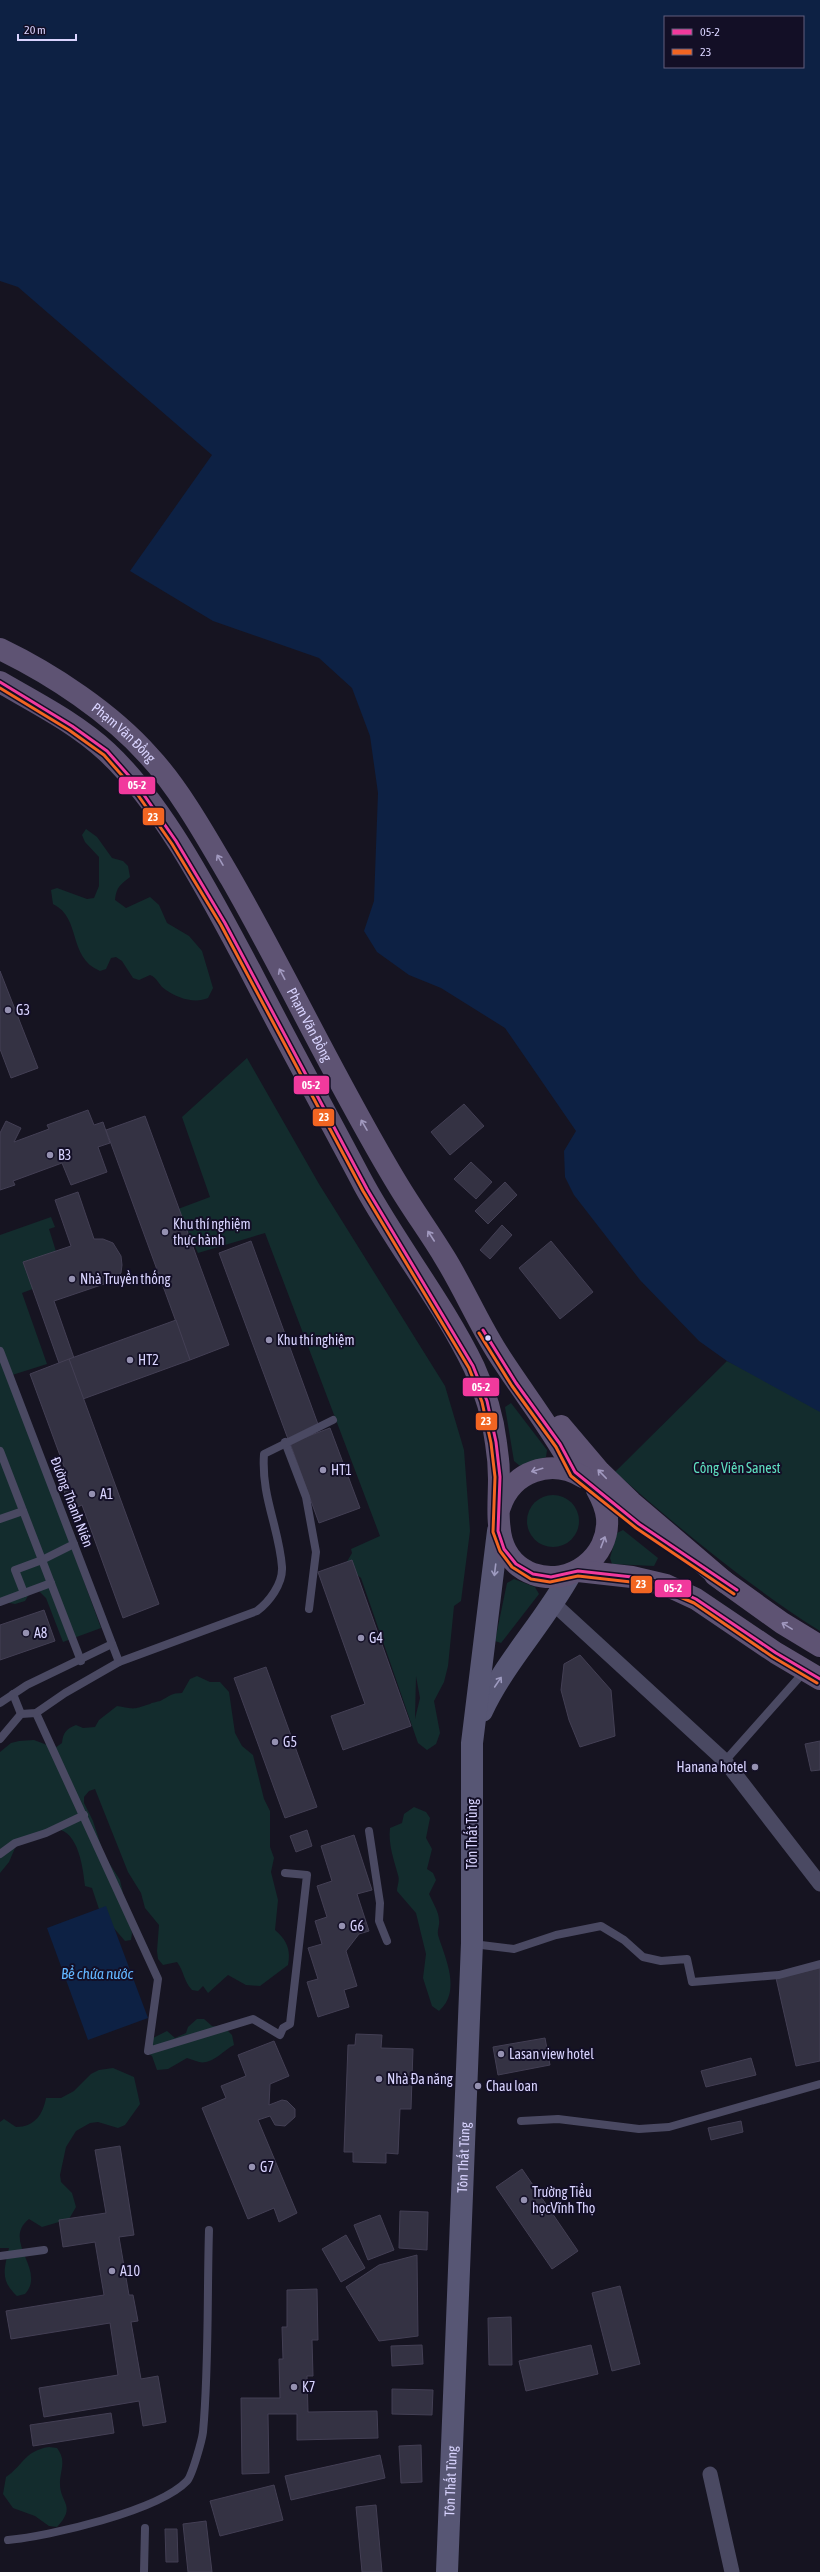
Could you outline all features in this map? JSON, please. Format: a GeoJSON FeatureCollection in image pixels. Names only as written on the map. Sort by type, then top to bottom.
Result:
{"type":"FeatureCollection","features":[{"type":"Feature","properties":{"kind":"main road","name":"Phạm Văn Đồng"},"geometry":{"type":"LineString","coordinates":[[0,649],[60,684],[113,721],[150,757],[200,826],[247,908],[355,1110],[398,1185],[446,1259],[482,1328],[516,1383],[560,1444],[575,1472],[639,1524],[782,1623],[820,1646]]}},
{"type":"Feature","properties":{"kind":"main road","name":"Phạm Văn Đồng"},"geometry":{"type":"LineString","coordinates":[[0,682],[72,726],[107,751],[137,785],[176,840],[225,923],[367,1189],[473,1366],[487,1401],[496,1442],[500,1477],[498,1522],[504,1549],[522,1567],[533,1574],[551,1577],[574,1573],[632,1577],[666,1585],[696,1599],[813,1675]]}},
{"type":"Feature","properties":{"kind":"main road"},"geometry":{"type":"LineString","coordinates":[[446,1259],[515,1365],[557,1422],[600,1472],[656,1525],[726,1583]]}},
{"type":"Feature","properties":{"kind":"main road","name":"Phạm Văn Đồng"},"geometry":{"type":"LineString","coordinates":[[498,1522],[503,1498],[513,1484],[526,1474],[548,1468],[559,1468],[575,1472]]}},
{"type":"Feature","properties":{"kind":"main road","name":"Phạm Văn Đồng"},"geometry":{"type":"LineString","coordinates":[[574,1573],[591,1562],[600,1549],[606,1535],[607,1519],[604,1504],[597,1490]]}},
{"type":"Feature","properties":{"kind":"main road","name":"Tôn Thất Tùng"},"geometry":{"type":"LineString","coordinates":[[447,2572],[472,1943],[472,1743],[498,1522]]}},
{"type":"Feature","properties":{"kind":"main road","name":"Tôn Thất Tùng"},"geometry":{"type":"LineString","coordinates":[[472,1743],[482,1711],[493,1689],[554,1604],[574,1573]]}},
{"type":"Feature","properties":{"kind":"street"},"geometry":{"type":"LineString","coordinates":[[554,1604],[725,1761],[820,1884]]}},
{"type":"Feature","properties":{"kind":"street"},"geometry":{"type":"LineString","coordinates":[[710,2474],[732,2572]]}},
{"type":"Feature","properties":{"kind":"lane","name":"Đường Thanh Niên"},"geometry":{"type":"LineString","coordinates":[[0,1352],[119,1662]]}},
{"type":"Feature","properties":{"kind":"lane"},"geometry":{"type":"LineString","coordinates":[[0,1739],[21,1714],[36,1713],[65,1692],[119,1662],[257,1611],[269,1602],[282,1568],[262,1477],[264,1454],[285,1442],[333,1420]]}},
{"type":"Feature","properties":{"kind":"lane"},"geometry":{"type":"LineString","coordinates":[[285,1442],[306,1497],[316,1552],[309,1609]]}},
{"type":"Feature","properties":{"kind":"lane"},"geometry":{"type":"LineString","coordinates":[[0,1451],[81,1661]]}},
{"type":"Feature","properties":{"kind":"lane"},"geometry":{"type":"LineString","coordinates":[[0,1518],[23,1511]]}},
{"type":"Feature","properties":{"kind":"lane"},"geometry":{"type":"LineString","coordinates":[[24,1593],[15,1570],[42,1560],[74,1544]]}},
{"type":"Feature","properties":{"kind":"lane"},"geometry":{"type":"LineString","coordinates":[[0,1602],[51,1583]]}},
{"type":"Feature","properties":{"kind":"lane"},"geometry":{"type":"LineString","coordinates":[[0,1703],[12,1694],[51,1673],[81,1661],[112,1644]]}},
{"type":"Feature","properties":{"kind":"lane"},"geometry":{"type":"LineString","coordinates":[[725,1761],[813,1675]]}},
{"type":"Feature","properties":{"kind":"lane"},"geometry":{"type":"LineString","coordinates":[[12,1694],[21,1714]]}},
{"type":"Feature","properties":{"kind":"lane"},"geometry":{"type":"LineString","coordinates":[[36,1713],[158,1979],[148,2051],[253,2019],[280,2035],[283,2028],[290,2024],[307,1875],[285,1873]]}},
{"type":"Feature","properties":{"kind":"lane"},"geometry":{"type":"LineString","coordinates":[[0,1854],[15,1843],[46,1833],[84,1815]]}},
{"type":"Feature","properties":{"kind":"lane"},"geometry":{"type":"LineString","coordinates":[[369,1831],[380,1902],[379,1921],[387,1941]]}},
{"type":"Feature","properties":{"kind":"lane"},"geometry":{"type":"LineString","coordinates":[[472,1943],[514,1949],[556,1935],[601,1926],[624,1940],[643,1957],[661,1961],[687,1959],[692,1982],[779,1975],[820,1964]]}},
{"type":"Feature","properties":{"kind":"lane"},"geometry":{"type":"LineString","coordinates":[[521,2121],[558,2119],[639,2130],[669,2127],[820,2084]]}},
{"type":"Feature","properties":{"kind":"lane"},"geometry":{"type":"LineString","coordinates":[[8,2540],[32,2538],[109,2517],[166,2497],[188,2480],[202,2434],[209,2230]]}},
{"type":"Feature","properties":{"kind":"lane"},"geometry":{"type":"LineString","coordinates":[[0,2256],[44,2250]]}},
{"type":"Feature","properties":{"kind":"lane"},"geometry":{"type":"LineString","coordinates":[[144,2572],[145,2528]]}},
{"type":"Feature","properties":{"kind":"green space"},"geometry":{"type":"Polygon","coordinates":[[[86,829],[97,837],[112,858],[123,861],[128,866],[130,877],[116,892],[115,900],[126,908],[150,897],[159,905],[167,923],[189,936],[202,951],[213,988],[208,998],[203,1000],[192,1000],[181,998],[170,993],[150,975],[139,980],[133,978],[122,961],[116,957],[111,958],[106,969],[100,971],[90,965],[83,957],[68,918],[62,910],[53,904],[51,890],[57,888],[87,899],[94,898],[99,886],[99,857],[85,842],[82,835],[86,829]]]}},
{"type":"Feature","properties":{"kind":"green space"},"geometry":{"type":"Polygon","coordinates":[[[247,1058],[319,1184],[445,1386],[464,1450],[470,1531],[461,1601],[454,1606],[448,1666],[444,1682],[434,1701],[440,1733],[436,1744],[427,1750],[418,1743],[361,1578],[345,1565],[352,1553],[351,1549],[380,1536],[265,1233],[198,1253],[178,1209],[210,1197],[182,1117],[247,1058]],[[416,1676],[415,1719],[420,1698],[416,1676]]]}},
{"type":"Feature","properties":{"kind":"green space"},"geometry":{"type":"Polygon","coordinates":[[[51,1217],[55,1227],[49,1229],[64,1277],[22,1293],[47,1364],[9,1376],[101,1628],[63,1642],[46,1598],[34,1586],[25,1601],[15,1604],[0,1601],[0,1235],[51,1217]]]}},
{"type":"Feature","properties":{"kind":"green space","name":"Công Viên Sanest"},"geometry":{"type":"Polygon","coordinates":[[[727,1361],[820,1406],[820,1631],[766,1595],[714,1556],[615,1472],[727,1361]]]}},
{"type":"Feature","properties":{"kind":"green space"},"geometry":{"type":"Polygon","coordinates":[[[511,1403],[547,1450],[546,1457],[520,1466],[514,1461],[505,1407],[511,1403]]]}},
{"type":"Feature","properties":{"kind":"green space"},"geometry":{"type":"Polygon","coordinates":[[[553,1495],[567,1499],[575,1507],[579,1521],[575,1535],[567,1543],[553,1547],[539,1543],[531,1535],[527,1521],[531,1507],[539,1499],[553,1495]]]}},
{"type":"Feature","properties":{"kind":"green space"},"geometry":{"type":"Polygon","coordinates":[[[623,1530],[658,1558],[654,1566],[612,1564],[610,1558],[617,1533],[623,1530]]]}},
{"type":"Feature","properties":{"kind":"green space"},"geometry":{"type":"Polygon","coordinates":[[[514,1579],[535,1587],[539,1594],[501,1643],[495,1641],[507,1583],[514,1579]]]}},
{"type":"Feature","properties":{"kind":"green space"},"geometry":{"type":"Polygon","coordinates":[[[197,1676],[210,1682],[220,1682],[229,1692],[235,1733],[242,1746],[253,1755],[264,1799],[270,1811],[270,1847],[274,1858],[271,1872],[278,1900],[275,1930],[283,1938],[289,1955],[288,1965],[260,1986],[246,1985],[228,1975],[208,1993],[203,1986],[198,1991],[192,1990],[187,1984],[177,1962],[163,1965],[158,1959],[157,1951],[159,1925],[145,1908],[141,1893],[128,1872],[95,1789],[89,1791],[84,1797],[84,1803],[93,1821],[104,1855],[120,1880],[132,1933],[131,1940],[125,1941],[100,1912],[92,1888],[85,1886],[81,1861],[75,1843],[64,1831],[56,1829],[47,1830],[18,1841],[9,1862],[0,1873],[0,1752],[11,1743],[19,1741],[34,1740],[55,1748],[62,1743],[63,1737],[67,1730],[76,1725],[83,1728],[95,1727],[99,1720],[117,1706],[136,1708],[161,1701],[173,1694],[182,1693],[190,1679],[197,1676]]]}},
{"type":"Feature","properties":{"kind":"green space"},"geometry":{"type":"Polygon","coordinates":[[[414,1807],[426,1812],[430,1818],[426,1838],[432,1849],[427,1869],[433,1873],[436,1880],[429,1894],[438,1914],[438,1935],[450,1974],[450,1994],[446,2003],[439,2011],[432,2006],[423,1978],[426,1954],[416,1913],[397,1891],[399,1877],[390,1840],[390,1828],[402,1823],[404,1814],[414,1807]]]}},
{"type":"Feature","properties":{"kind":"green space"},"geometry":{"type":"Polygon","coordinates":[[[197,2019],[204,2019],[212,2026],[224,2027],[232,2035],[234,2045],[209,2061],[199,2062],[187,2058],[168,2069],[157,2070],[152,2056],[147,2053],[153,2038],[167,2031],[175,2038],[186,2033],[188,2027],[197,2019]]]}},
{"type":"Feature","properties":{"kind":"green space"},"geometry":{"type":"Polygon","coordinates":[[[113,2068],[134,2077],[140,2104],[125,2125],[118,2128],[98,2122],[90,2123],[76,2131],[66,2147],[60,2175],[61,2182],[72,2193],[76,2207],[69,2219],[42,2227],[29,2219],[22,2228],[20,2237],[21,2246],[31,2275],[30,2285],[25,2294],[17,2296],[8,2285],[5,2274],[9,2248],[0,2248],[0,2122],[4,2119],[16,2127],[28,2125],[40,2114],[46,2098],[61,2098],[74,2091],[91,2074],[99,2070],[113,2068]]]}},
{"type":"Feature","properties":{"kind":"green space"},"geometry":{"type":"Polygon","coordinates":[[[49,2447],[57,2448],[62,2457],[60,2484],[62,2496],[67,2509],[63,2520],[57,2527],[49,2526],[35,2516],[13,2508],[3,2494],[6,2477],[29,2455],[49,2447]]]}},
{"type":"Feature","properties":{"kind":"water"},"geometry":{"type":"Polygon","coordinates":[[[0,0],[820,0],[820,1412],[727,1361],[699,1341],[640,1280],[574,1195],[565,1177],[564,1151],[576,1131],[505,1028],[441,988],[409,975],[377,952],[364,931],[374,901],[378,793],[370,736],[352,688],[319,658],[213,621],[130,571],[212,455],[18,287],[0,281],[0,0]]]}},
{"type":"Feature","properties":{"kind":"water","name":"Bể chứa nước"},"geometry":{"type":"Polygon","coordinates":[[[106,1906],[148,2018],[88,2040],[47,1928],[106,1906]]]}},
{"type":"Feature","properties":{"kind":"building","name":"G3"},"geometry":{"type":"Polygon","coordinates":[[[0,971],[38,1068],[11,1078],[0,1049],[0,971]]]}},
{"type":"Feature","properties":{"kind":"building"},"geometry":{"type":"Polygon","coordinates":[[[464,1104],[484,1126],[450,1155],[431,1132],[464,1104]]]}},
{"type":"Feature","properties":{"kind":"building","name":"B3"},"geometry":{"type":"Polygon","coordinates":[[[88,1110],[94,1125],[103,1122],[110,1143],[98,1147],[107,1172],[71,1185],[62,1163],[13,1181],[15,1185],[0,1190],[0,1133],[6,1121],[21,1128],[14,1142],[49,1129],[47,1125],[88,1110]]]}},
{"type":"Feature","properties":{"kind":"building","name":"Khu thí nghiệm thực hành"},"geometry":{"type":"Polygon","coordinates":[[[145,1116],[229,1345],[190,1360],[106,1130],[145,1116]]]}},
{"type":"Feature","properties":{"kind":"building"},"geometry":{"type":"Polygon","coordinates":[[[471,1162],[492,1182],[476,1199],[454,1179],[471,1162]]]}},
{"type":"Feature","properties":{"kind":"building"},"geometry":{"type":"Polygon","coordinates":[[[505,1182],[517,1195],[488,1224],[475,1211],[505,1182]]]}},
{"type":"Feature","properties":{"kind":"building","name":"Nhà Truyền thống"},"geometry":{"type":"Polygon","coordinates":[[[78,1192],[94,1239],[103,1239],[113,1243],[121,1256],[122,1265],[121,1273],[110,1282],[54,1301],[74,1358],[59,1363],[23,1262],[71,1246],[55,1200],[78,1192]]]}},
{"type":"Feature","properties":{"kind":"building"},"geometry":{"type":"Polygon","coordinates":[[[502,1225],[512,1235],[490,1259],[480,1250],[502,1225]]]}},
{"type":"Feature","properties":{"kind":"building","name":"Khu thí nghiệm"},"geometry":{"type":"Polygon","coordinates":[[[251,1241],[319,1427],[288,1439],[219,1253],[251,1241]]]}},
{"type":"Feature","properties":{"kind":"building"},"geometry":{"type":"Polygon","coordinates":[[[551,1241],[593,1292],[560,1319],[519,1268],[551,1241]]]}},
{"type":"Feature","properties":{"kind":"building","name":"HT2"},"geometry":{"type":"Polygon","coordinates":[[[176,1320],[190,1360],[83,1399],[69,1359],[176,1320]]]}},
{"type":"Feature","properties":{"kind":"building","name":"A1"},"geometry":{"type":"Polygon","coordinates":[[[69,1359],[159,1604],[123,1618],[82,1505],[71,1510],[61,1483],[69,1480],[30,1374],[69,1359]]]}},
{"type":"Feature","properties":{"kind":"building","name":"HT1"},"geometry":{"type":"Polygon","coordinates":[[[330,1428],[360,1508],[319,1523],[290,1443],[330,1428]]]}},
{"type":"Feature","properties":{"kind":"building","name":"G4"},"geometry":{"type":"Polygon","coordinates":[[[352,1560],[411,1726],[343,1750],[331,1716],[365,1704],[318,1572],[352,1560]]]}},
{"type":"Feature","properties":{"kind":"building","name":"A8"},"geometry":{"type":"Polygon","coordinates":[[[44,1610],[55,1641],[0,1660],[0,1625],[44,1610]]]}},
{"type":"Feature","properties":{"kind":"building"},"geometry":{"type":"Polygon","coordinates":[[[580,1655],[611,1690],[615,1736],[580,1747],[569,1720],[561,1690],[564,1664],[580,1655]]]}},
{"type":"Feature","properties":{"kind":"building","name":"G5"},"geometry":{"type":"Polygon","coordinates":[[[266,1667],[317,1807],[285,1818],[234,1678],[266,1667]]]}},
{"type":"Feature","properties":{"kind":"building"},"geometry":{"type":"Polygon","coordinates":[[[820,1741],[820,1770],[811,1771],[805,1744],[820,1741]]]}},
{"type":"Feature","properties":{"kind":"building"},"geometry":{"type":"Polygon","coordinates":[[[307,1830],[312,1846],[296,1852],[290,1836],[307,1830]]]}},
{"type":"Feature","properties":{"kind":"building","name":"G6"},"geometry":{"type":"Polygon","coordinates":[[[354,1835],[372,1890],[357,1894],[369,1931],[359,1934],[346,1951],[357,1986],[344,1990],[349,2007],[318,2017],[307,1982],[318,1979],[308,1948],[322,1944],[315,1921],[327,1917],[317,1886],[332,1881],[321,1846],[354,1835]]]}},
{"type":"Feature","properties":{"kind":"building"},"geometry":{"type":"Polygon","coordinates":[[[820,1968],[820,2061],[796,2066],[776,1978],[820,1968]]]}},
{"type":"Feature","properties":{"kind":"building","name":"Nhà Đa năng"},"geometry":{"type":"Polygon","coordinates":[[[356,2034],[382,2035],[381,2048],[413,2049],[411,2109],[400,2109],[398,2154],[386,2153],[386,2163],[353,2162],[353,2152],[344,2152],[348,2045],[355,2045],[356,2034]]]}},
{"type":"Feature","properties":{"kind":"building"},"geometry":{"type":"Polygon","coordinates":[[[545,2038],[550,2065],[498,2075],[493,2047],[545,2038]]]}},
{"type":"Feature","properties":{"kind":"building","name":"G7"},"geometry":{"type":"Polygon","coordinates":[[[274,2041],[289,2076],[270,2084],[269,2105],[282,2100],[287,2101],[295,2109],[295,2117],[285,2126],[275,2125],[270,2116],[258,2120],[297,2213],[279,2222],[274,2208],[248,2219],[202,2108],[226,2098],[221,2086],[246,2076],[238,2055],[274,2041]]]}},
{"type":"Feature","properties":{"kind":"building"},"geometry":{"type":"Polygon","coordinates":[[[751,2058],[756,2075],[706,2087],[701,2071],[751,2058]]]}},
{"type":"Feature","properties":{"kind":"building"},"geometry":{"type":"Polygon","coordinates":[[[741,2121],[743,2132],[711,2140],[708,2128],[741,2121]]]}},
{"type":"Feature","properties":{"kind":"building","name":"A10"},"geometry":{"type":"Polygon","coordinates":[[[120,2146],[134,2235],[119,2237],[129,2295],[133,2295],[138,2321],[131,2322],[141,2379],[158,2376],[166,2422],[143,2426],[139,2401],[44,2417],[39,2388],[118,2375],[110,2323],[11,2339],[6,2311],[104,2295],[95,2242],[63,2247],[59,2220],[106,2213],[95,2150],[120,2146]]]}},
{"type":"Feature","properties":{"kind":"building"},"geometry":{"type":"Polygon","coordinates":[[[522,2169],[578,2251],[552,2269],[496,2187],[522,2169]]]}},
{"type":"Feature","properties":{"kind":"building"},"geometry":{"type":"Polygon","coordinates":[[[400,2211],[428,2212],[427,2250],[399,2248],[400,2211]]]}},
{"type":"Feature","properties":{"kind":"building"},"geometry":{"type":"Polygon","coordinates":[[[380,2215],[394,2250],[368,2260],[354,2225],[380,2215]]]}},
{"type":"Feature","properties":{"kind":"building"},"geometry":{"type":"Polygon","coordinates":[[[346,2235],[365,2268],[341,2282],[322,2249],[346,2235]]]}},
{"type":"Feature","properties":{"kind":"building"},"geometry":{"type":"Polygon","coordinates":[[[417,2255],[418,2336],[379,2341],[346,2287],[379,2265],[417,2255]]]}},
{"type":"Feature","properties":{"kind":"building"},"geometry":{"type":"Polygon","coordinates":[[[620,2286],[640,2364],[612,2371],[592,2293],[620,2286]]]}},
{"type":"Feature","properties":{"kind":"building","name":"K7"},"geometry":{"type":"Polygon","coordinates":[[[317,2289],[318,2340],[312,2340],[313,2376],[307,2376],[308,2412],[377,2411],[378,2438],[297,2440],[297,2414],[268,2414],[269,2473],[242,2474],[241,2398],[280,2398],[279,2359],[283,2359],[282,2327],[287,2327],[287,2290],[317,2289]]]}},
{"type":"Feature","properties":{"kind":"building"},"geometry":{"type":"Polygon","coordinates":[[[511,2317],[512,2365],[489,2365],[488,2318],[511,2317]]]}},
{"type":"Feature","properties":{"kind":"building"},"geometry":{"type":"Polygon","coordinates":[[[422,2345],[423,2364],[392,2366],[391,2346],[422,2345]]]}},
{"type":"Feature","properties":{"kind":"building"},"geometry":{"type":"Polygon","coordinates":[[[591,2345],[598,2374],[526,2391],[519,2361],[591,2345]]]}},
{"type":"Feature","properties":{"kind":"building"},"geometry":{"type":"Polygon","coordinates":[[[392,2389],[433,2390],[432,2415],[392,2414],[392,2389]]]}},
{"type":"Feature","properties":{"kind":"building"},"geometry":{"type":"Polygon","coordinates":[[[111,2413],[114,2433],[33,2446],[30,2425],[111,2413]]]}},
{"type":"Feature","properties":{"kind":"building"},"geometry":{"type":"Polygon","coordinates":[[[421,2445],[422,2482],[401,2483],[399,2446],[421,2445]]]}},
{"type":"Feature","properties":{"kind":"building"},"geometry":{"type":"Polygon","coordinates":[[[380,2455],[385,2478],[291,2500],[285,2476],[380,2455]]]}},
{"type":"Feature","properties":{"kind":"building"},"geometry":{"type":"Polygon","coordinates":[[[274,2485],[283,2520],[220,2536],[210,2501],[274,2485]]]}},
{"type":"Feature","properties":{"kind":"building"},"geometry":{"type":"Polygon","coordinates":[[[376,2505],[382,2572],[362,2572],[356,2507],[376,2505]]]}},
{"type":"Feature","properties":{"kind":"building"},"geometry":{"type":"Polygon","coordinates":[[[206,2521],[212,2572],[188,2572],[183,2524],[206,2521]]]}},
{"type":"Feature","properties":{"kind":"building"},"geometry":{"type":"Polygon","coordinates":[[[165,2529],[177,2529],[178,2562],[166,2562],[165,2529]]]}},
{"type":"Feature","properties":{"kind":"transit line","name":"05-2"},"geometry":{"type":"LineString","coordinates":[[0,682],[72,726],[107,751],[137,785],[176,841],[225,923],[367,1189],[473,1366],[487,1401],[496,1442],[500,1477],[498,1531],[504,1549],[516,1564],[533,1574],[551,1577],[578,1571],[632,1577],[666,1585],[696,1599],[776,1653],[820,1679]]}},
{"type":"Feature","properties":{"kind":"transit line","name":"23"},"geometry":{"type":"LineString","coordinates":[[0,688],[69,730],[104,755],[133,788],[172,844],[221,925],[363,1191],[469,1368],[482,1402],[491,1443],[495,1477],[493,1532],[500,1551],[512,1567],[531,1579],[550,1582],[578,1576],[631,1582],[664,1590],[694,1603],[773,1657],[817,1683]]}},
{"type":"Feature","properties":{"kind":"transit line","name":"05-2"},"geometry":{"type":"LineString","coordinates":[[483,1330],[516,1383],[560,1444],[575,1472],[639,1524],[737,1590]]}},
{"type":"Feature","properties":{"kind":"transit line","name":"23"},"geometry":{"type":"LineString","coordinates":[[479,1333],[512,1386],[556,1447],[571,1476],[636,1528],[734,1594]]}},
{"type":"Feature","properties":{"kind":"place","name":"G3"},"geometry":{"type":"Point","coordinates":[8,1010]}},
{"type":"Feature","properties":{"kind":"place","name":"B3"},"geometry":{"type":"Point","coordinates":[50,1155]}},
{"type":"Feature","properties":{"kind":"place","name":"Khu thí nghiệm thực hành"},"geometry":{"type":"Point","coordinates":[165,1232]}},
{"type":"Feature","properties":{"kind":"place","name":"Nhà Truyền thống"},"geometry":{"type":"Point","coordinates":[72,1279]}},
{"type":"Feature","properties":{"kind":"place","name":"Khu thí nghiệm"},"geometry":{"type":"Point","coordinates":[269,1340]}},
{"type":"Feature","properties":{"kind":"place","name":"HT2"},"geometry":{"type":"Point","coordinates":[130,1360]}},
{"type":"Feature","properties":{"kind":"place","name":"HT1"},"geometry":{"type":"Point","coordinates":[323,1470]}},
{"type":"Feature","properties":{"kind":"place","name":"A1"},"geometry":{"type":"Point","coordinates":[92,1494]}},
{"type":"Feature","properties":{"kind":"place","name":"A8"},"geometry":{"type":"Point","coordinates":[26,1633]}},
{"type":"Feature","properties":{"kind":"place","name":"G4"},"geometry":{"type":"Point","coordinates":[361,1638]}},
{"type":"Feature","properties":{"kind":"place","name":"G5"},"geometry":{"type":"Point","coordinates":[275,1742]}},
{"type":"Feature","properties":{"kind":"place","name":"Hanana hotel"},"geometry":{"type":"Point","coordinates":[755,1767]}},
{"type":"Feature","properties":{"kind":"place","name":"G6"},"geometry":{"type":"Point","coordinates":[342,1926]}},
{"type":"Feature","properties":{"kind":"place","name":"Lasan view hotel"},"geometry":{"type":"Point","coordinates":[501,2054]}},
{"type":"Feature","properties":{"kind":"place","name":"Nhà Đa năng"},"geometry":{"type":"Point","coordinates":[379,2079]}},
{"type":"Feature","properties":{"kind":"place","name":"Chau loan"},"geometry":{"type":"Point","coordinates":[478,2086]}},
{"type":"Feature","properties":{"kind":"place","name":"G7"},"geometry":{"type":"Point","coordinates":[252,2167]}},
{"type":"Feature","properties":{"kind":"place","name":"Trường Tiểu họcVĩnh Thọ"},"geometry":{"type":"Point","coordinates":[524,2200]}},
{"type":"Feature","properties":{"kind":"place","name":"A10"},"geometry":{"type":"Point","coordinates":[112,2271]}},
{"type":"Feature","properties":{"kind":"place","name":"K7"},"geometry":{"type":"Point","coordinates":[294,2387]}}]}
